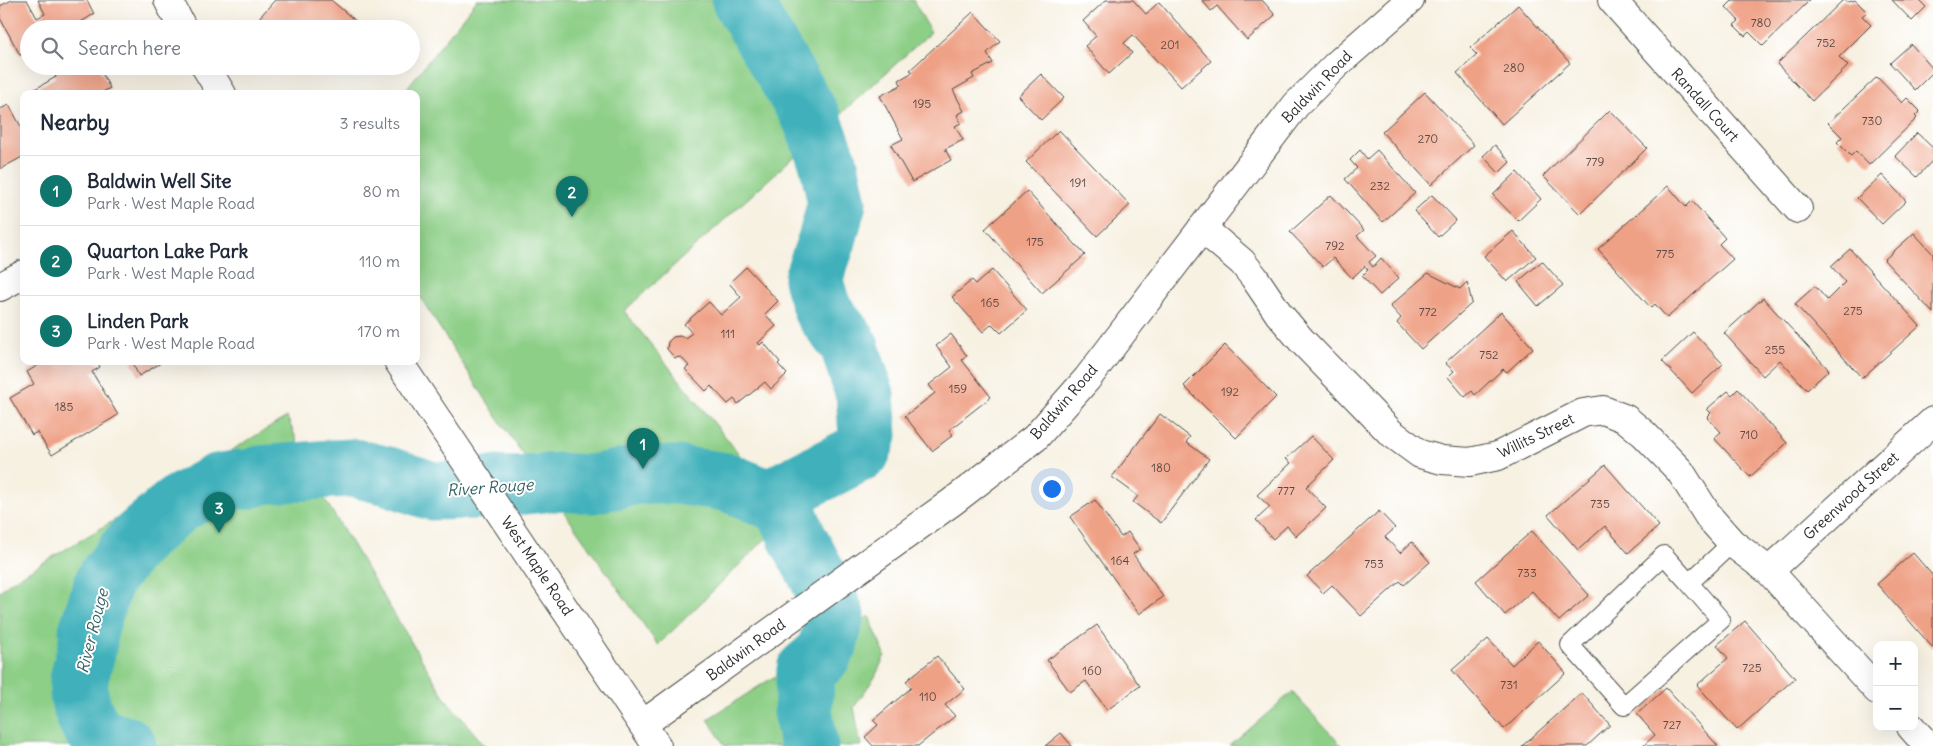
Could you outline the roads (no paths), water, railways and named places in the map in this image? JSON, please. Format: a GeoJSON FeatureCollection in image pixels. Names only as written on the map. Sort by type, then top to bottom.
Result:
{"type":"FeatureCollection","features":[{"type":"Feature","properties":{"kind":"street"},"geometry":{"type":"LineString","coordinates":[[168,0],[178,20]]}},
{"type":"Feature","properties":{"kind":"street","name":"Baldwin Road"},"geometry":{"type":"LineString","coordinates":[[650,735],[783,623],[952,502],[1035,438],[1087,379],[1296,105],[1330,70],[1410,0]]}},
{"type":"Feature","properties":{"kind":"street","name":"Randall Court"},"geometry":{"type":"LineString","coordinates":[[1612,0],[1798,209]]}},
{"type":"Feature","properties":{"kind":"street"},"geometry":{"type":"LineString","coordinates":[[210,75],[220,90]]}},
{"type":"Feature","properties":{"kind":"street","name":"Willits Street"},"geometry":{"type":"LineString","coordinates":[[1202,228],[1242,262],[1279,314],[1353,394],[1390,432],[1420,454],[1442,460],[1470,462],[1498,456],[1582,413],[1603,410],[1626,419],[1644,434],[1680,471],[1709,517],[1732,543],[1769,571],[1873,686]]}},
{"type":"Feature","properties":{"kind":"street"},"geometry":{"type":"LineString","coordinates":[[0,287],[20,276]]}},
{"type":"Feature","properties":{"kind":"street","name":"West Maple Road"},"geometry":{"type":"LineString","coordinates":[[401,365],[650,735]]}},
{"type":"Feature","properties":{"kind":"street","name":"Greenwood Street"},"geometry":{"type":"LineString","coordinates":[[1769,571],[1933,421]]}},
{"type":"Feature","properties":{"kind":"street"},"geometry":{"type":"LineString","coordinates":[[1915,731],[1928,746]]}},
{"type":"Feature","properties":{"kind":"lane"},"geometry":{"type":"LineString","coordinates":[[1689,583],[1732,543]]}},
{"type":"Feature","properties":{"kind":"lane"},"geometry":{"type":"LineString","coordinates":[[1664,555],[1689,583],[1721,620],[1624,706],[1570,645],[1664,555]]}},
{"type":"Feature","properties":{"kind":"waterway"},"geometry":{"type":"LineString","coordinates":[[741,0],[811,117],[828,161],[837,203],[827,240],[813,279],[822,309],[849,345],[865,395],[868,435],[861,452],[768,499]]}},
{"type":"Feature","properties":{"kind":"waterway","name":"River Rouge"},"geometry":{"type":"LineString","coordinates":[[127,746],[105,739],[93,729],[84,714],[79,681],[87,650],[88,631],[105,579],[135,541],[177,505],[217,483],[246,480],[261,475],[354,468],[388,476],[432,491],[476,490],[492,485],[515,486],[557,482],[592,484],[639,475],[677,475],[727,482],[776,502],[789,516],[798,539],[818,576],[835,615],[828,645],[820,658],[806,670],[803,711],[809,746]]}},
{"type":"Feature","properties":{"kind":"place","name":"Quarton Lake Park"},"geometry":{"type":"Point","coordinates":[572,217]}},
{"type":"Feature","properties":{"kind":"place","name":"Baldwin Well Site"},"geometry":{"type":"Point","coordinates":[643,469]}},
{"type":"Feature","properties":{"kind":"place","name":"Linden Park"},"geometry":{"type":"Point","coordinates":[219,533]}}]}
